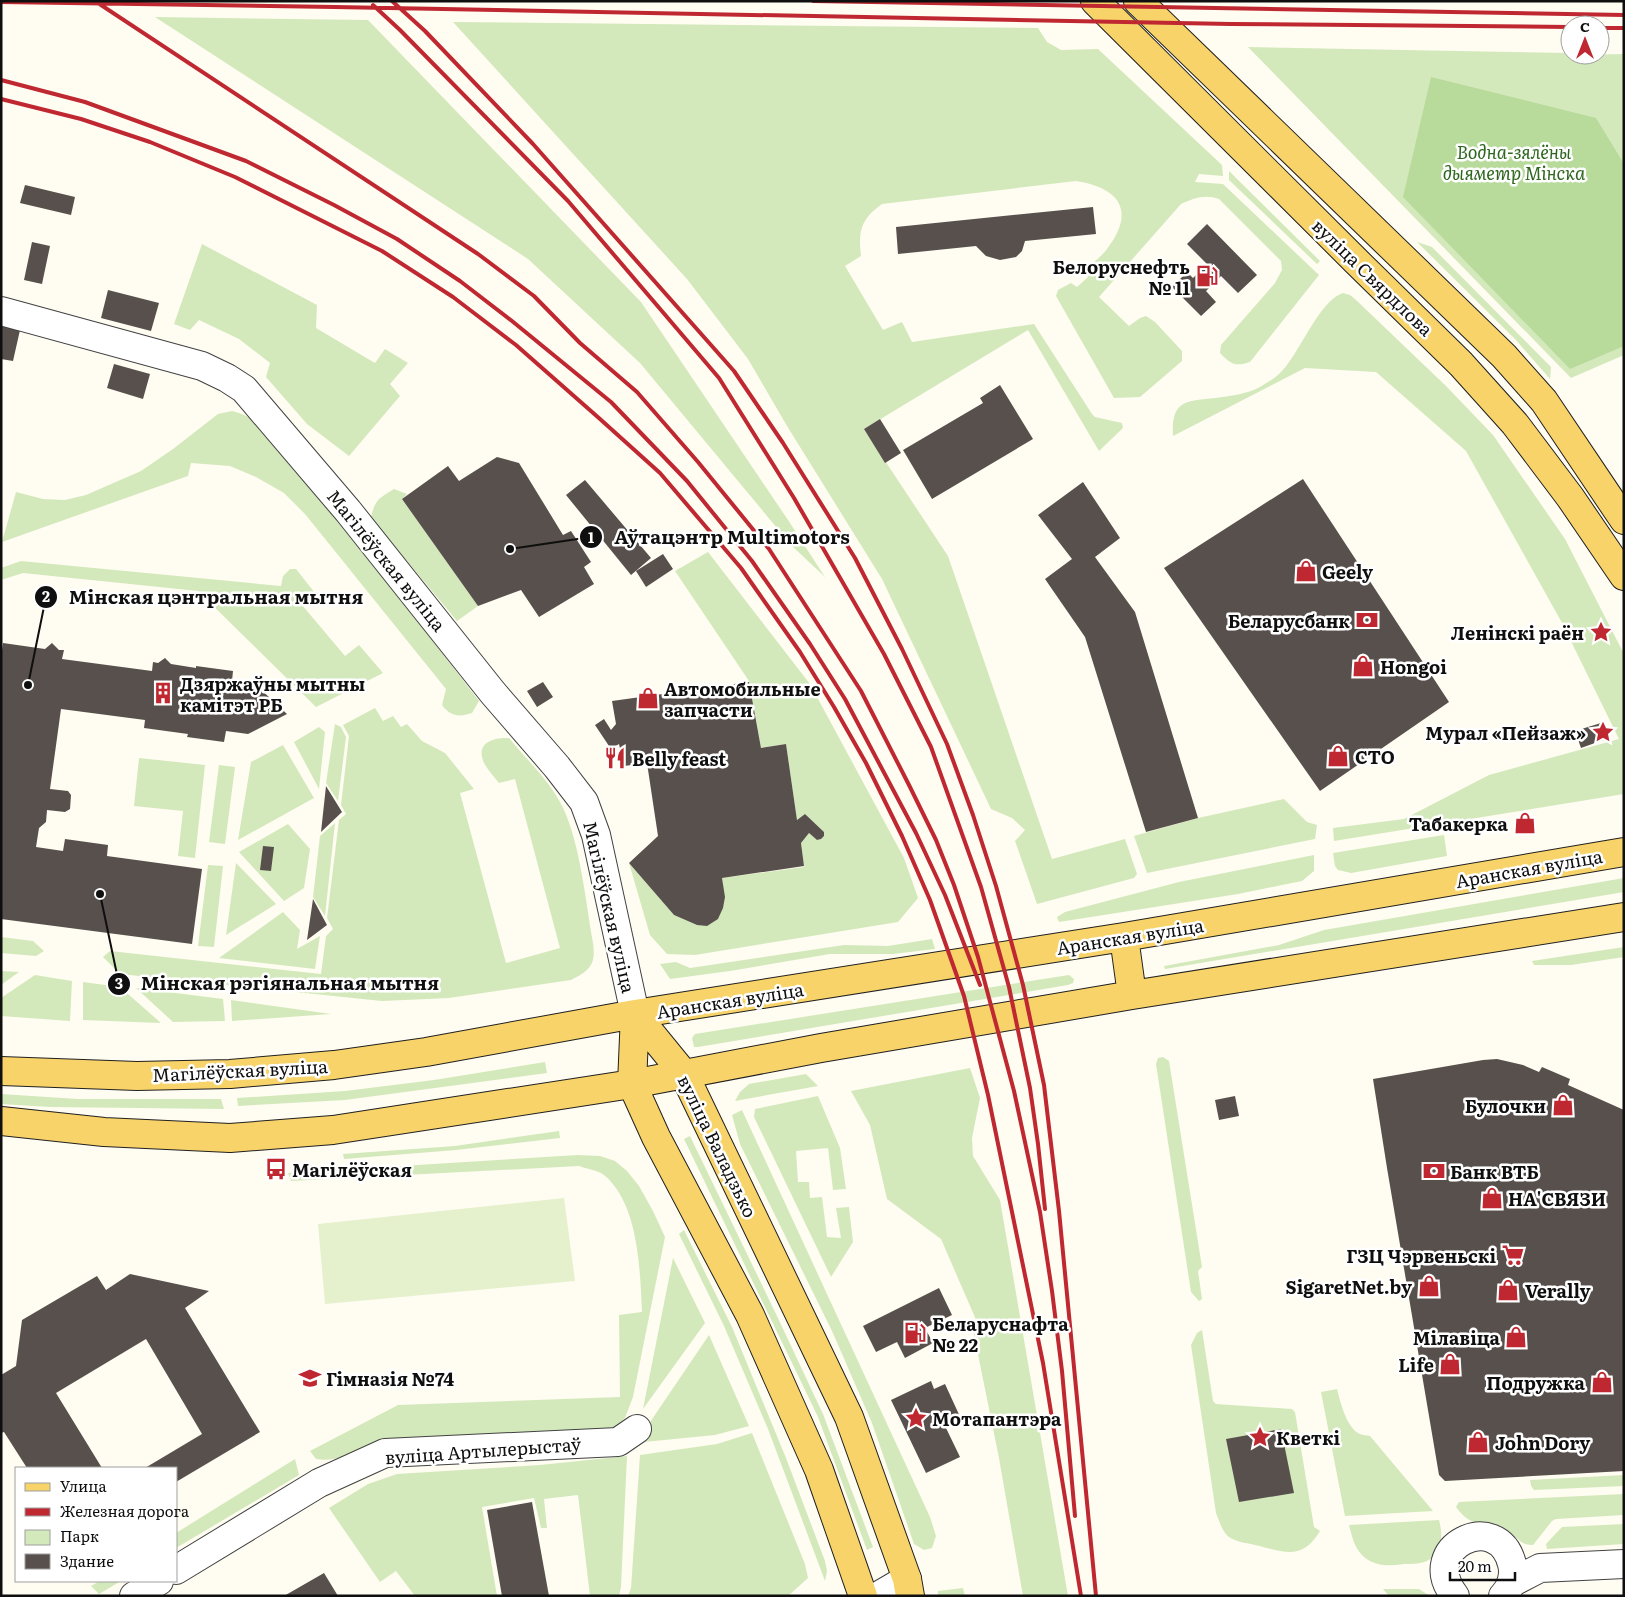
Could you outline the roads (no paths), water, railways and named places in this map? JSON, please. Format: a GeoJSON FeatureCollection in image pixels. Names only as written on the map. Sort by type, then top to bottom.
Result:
{"type":"FeatureCollection","features":[{"type":"Feature","properties":{"kind":"main road","name":"вуліца Свярдлова"},"geometry":{"type":"LineString","coordinates":[[1095,1],[1461,364],[1515,424],[1570,497],[1624,576]]}},
{"type":"Feature","properties":{"kind":"main road","name":"вуліца Свярдлова"},"geometry":{"type":"LineString","coordinates":[[1138,1],[1504,356],[1544,401],[1624,520]]}},
{"type":"Feature","properties":{"kind":"main road","name":"Аранская вуліца"},"geometry":{"type":"LineString","coordinates":[[635,1014],[1124,937],[1624,852]]}},
{"type":"Feature","properties":{"kind":"main road"},"geometry":{"type":"LineString","coordinates":[[1,1121],[104,1132],[230,1138],[333,1130],[632,1084],[830,1046],[1132,994],[1624,917]]}},
{"type":"Feature","properties":{"kind":"main road"},"geometry":{"type":"LineString","coordinates":[[1124,937],[1132,994]]}},
{"type":"Feature","properties":{"kind":"main road","name":"Магілёўская вуліца"},"geometry":{"type":"LineString","coordinates":[[1,1071],[138,1076],[230,1074],[334,1065],[426,1052],[635,1014]]}},
{"type":"Feature","properties":{"kind":"main road","name":"вуліца Валадзько"},"geometry":{"type":"LineString","coordinates":[[635,1014],[684,1074],[849,1417],[908,1587]]}},
{"type":"Feature","properties":{"kind":"main road"},"geometry":{"type":"LineString","coordinates":[[635,1014],[632,1084],[656,1137],[750,1316],[819,1470],[863,1596]]}},
{"type":"Feature","properties":{"kind":"street","name":"Магілёўская вуліца"},"geometry":{"type":"LineString","coordinates":[[1,311],[202,366],[228,378],[244,389],[348,512],[493,693],[584,802],[596,835],[635,1014]]}},
{"type":"Feature","properties":{"kind":"street","name":"вуліца Артылерыстаў"},"geometry":{"type":"LineString","coordinates":[[178,1569],[319,1483],[385,1452],[618,1442],[637,1429]]}},
{"type":"Feature","properties":{"kind":"street"},"geometry":{"type":"LineString","coordinates":[[1455,1596],[1448,1587],[1444,1571],[1447,1555],[1456,1545],[1467,1538],[1479,1536],[1492,1538],[1502,1545],[1510,1555],[1514,1569],[1507,1589]]}},
{"type":"Feature","properties":{"kind":"street"},"geometry":{"type":"LineString","coordinates":[[1510,1555],[1540,1568],[1624,1564]]}},
{"type":"Feature","properties":{"kind":"street"},"geometry":{"type":"LineString","coordinates":[[1507,1589],[1540,1568]]}},
{"type":"Feature","properties":{"kind":"street"},"geometry":{"type":"LineString","coordinates":[[134,1596],[157,1582]]}},
{"type":"Feature","properties":{"kind":"street"},"geometry":{"type":"LineString","coordinates":[[878,1596],[908,1587]]}},
{"type":"Feature","properties":{"kind":"railway"},"geometry":{"type":"LineString","coordinates":[[95,1],[478,254],[534,296],[580,343],[637,392],[698,462],[769,549],[861,691],[936,840],[954,885],[978,957],[1014,1091],[1040,1212],[1052,1291],[1062,1371],[1075,1516]]}},
{"type":"Feature","properties":{"kind":"railway"},"geometry":{"type":"LineString","coordinates":[[392,1],[425,31],[533,144],[734,371],[783,443],[855,558],[902,649],[947,744],[996,886],[1023,985],[1044,1085],[1059,1211],[1096,1596]]}},
{"type":"Feature","properties":{"kind":"railway"},"geometry":{"type":"LineString","coordinates":[[813,1],[1624,15]]}},
{"type":"Feature","properties":{"kind":"railway"},"geometry":{"type":"LineString","coordinates":[[1,2],[1231,24],[1560,27]]}},
{"type":"Feature","properties":{"kind":"railway"},"geometry":{"type":"LineString","coordinates":[[373,5],[400,30],[568,201],[719,378],[794,498],[884,654],[931,747],[981,887],[1009,987],[1030,1088],[1045,1209]]}},
{"type":"Feature","properties":{"kind":"railway"},"geometry":{"type":"LineString","coordinates":[[1610,28],[1624,28]]}},
{"type":"Feature","properties":{"kind":"railway"},"geometry":{"type":"LineString","coordinates":[[1,80],[85,102],[246,161],[334,205],[397,239],[460,281],[611,402],[687,481],[752,561],[810,644],[845,699],[916,833],[945,895],[980,985]]}},
{"type":"Feature","properties":{"kind":"railway"},"geometry":{"type":"LineString","coordinates":[[1,99],[81,119],[150,142],[235,177],[382,251],[453,297],[516,345],[600,419],[660,473],[741,568],[800,652],[866,763],[902,836],[930,900],[964,996],[988,1095],[1043,1363],[1081,1596]]}},
{"type":"Feature","properties":{"kind":"place","name":"Белоруснефть № 11"},"geometry":{"type":"Point","coordinates":[1207,276]}},
{"type":"Feature","properties":{"kind":"place","name":"Аўтацэнтр Multimotors"},"geometry":{"type":"Point","coordinates":[510,549]}},
{"type":"Feature","properties":{"kind":"place","name":"Geely"},"geometry":{"type":"Point","coordinates":[1306,571]}},
{"type":"Feature","properties":{"kind":"place","name":"Беларусбанк"},"geometry":{"type":"Point","coordinates":[1367,620]}},
{"type":"Feature","properties":{"kind":"place","name":"Ленінскі раён"},"geometry":{"type":"Point","coordinates":[1601,632]}},
{"type":"Feature","properties":{"kind":"place","name":"Hongoi"},"geometry":{"type":"Point","coordinates":[1363,666]}},
{"type":"Feature","properties":{"kind":"place","name":"Мінская цэнтральная мытня"},"geometry":{"type":"Point","coordinates":[28,685]}},
{"type":"Feature","properties":{"kind":"place","name":"Дзяржаўны мытны камітэт РБ"},"geometry":{"type":"Point","coordinates":[163,693]}},
{"type":"Feature","properties":{"kind":"place","name":"Автомобильные запчасти"},"geometry":{"type":"Point","coordinates":[648,698]}},
{"type":"Feature","properties":{"kind":"place","name":"Мурал «Пейзаж»"},"geometry":{"type":"Point","coordinates":[1603,732]}},
{"type":"Feature","properties":{"kind":"place","name":"СТО"},"geometry":{"type":"Point","coordinates":[1338,756]}},
{"type":"Feature","properties":{"kind":"place","name":"Belly feast"},"geometry":{"type":"Point","coordinates":[615,758]}},
{"type":"Feature","properties":{"kind":"place","name":"Табакерка"},"geometry":{"type":"Point","coordinates":[1525,823]}},
{"type":"Feature","properties":{"kind":"place","name":"Мінская рэгіянальная мытня"},"geometry":{"type":"Point","coordinates":[100,894]}},
{"type":"Feature","properties":{"kind":"place","name":"Булочки"},"geometry":{"type":"Point","coordinates":[1563,1105]}},
{"type":"Feature","properties":{"kind":"place","name":"Магілёўская"},"geometry":{"type":"Point","coordinates":[276,1169]}},
{"type":"Feature","properties":{"kind":"place","name":"Банк ВТБ"},"geometry":{"type":"Point","coordinates":[1434,1171]}},
{"type":"Feature","properties":{"kind":"place","name":"НА'СВЯЗИ"},"geometry":{"type":"Point","coordinates":[1492,1198]}},
{"type":"Feature","properties":{"kind":"place","name":"ГЗЦ Чэрвеньскі"},"geometry":{"type":"Point","coordinates":[1513,1255]}},
{"type":"Feature","properties":{"kind":"place","name":"SigaretNet.by"},"geometry":{"type":"Point","coordinates":[1429,1286]}},
{"type":"Feature","properties":{"kind":"place","name":"Verally"},"geometry":{"type":"Point","coordinates":[1508,1290]}},
{"type":"Feature","properties":{"kind":"place","name":"Беларуснафта № 22"},"geometry":{"type":"Point","coordinates":[915,1333]}},
{"type":"Feature","properties":{"kind":"place","name":"Мілавіца"},"geometry":{"type":"Point","coordinates":[1516,1337]}},
{"type":"Feature","properties":{"kind":"place","name":"Life"},"geometry":{"type":"Point","coordinates":[1450,1364]}},
{"type":"Feature","properties":{"kind":"place","name":"Гімназія №74"},"geometry":{"type":"Point","coordinates":[310,1378]}},
{"type":"Feature","properties":{"kind":"place","name":"Подружка"},"geometry":{"type":"Point","coordinates":[1602,1382]}},
{"type":"Feature","properties":{"kind":"place","name":"Мотапантэра"},"geometry":{"type":"Point","coordinates":[916,1418]}},
{"type":"Feature","properties":{"kind":"place","name":"Кветкі"},"geometry":{"type":"Point","coordinates":[1260,1437]}},
{"type":"Feature","properties":{"kind":"place","name":"John Dory"},"geometry":{"type":"Point","coordinates":[1478,1442]}},
{"type":"Feature","properties":{"kind":"park label","name":"Водна-зялёны дыяметр Мінска"},"geometry":{"type":"Point","coordinates":[1514,161]}}]}
